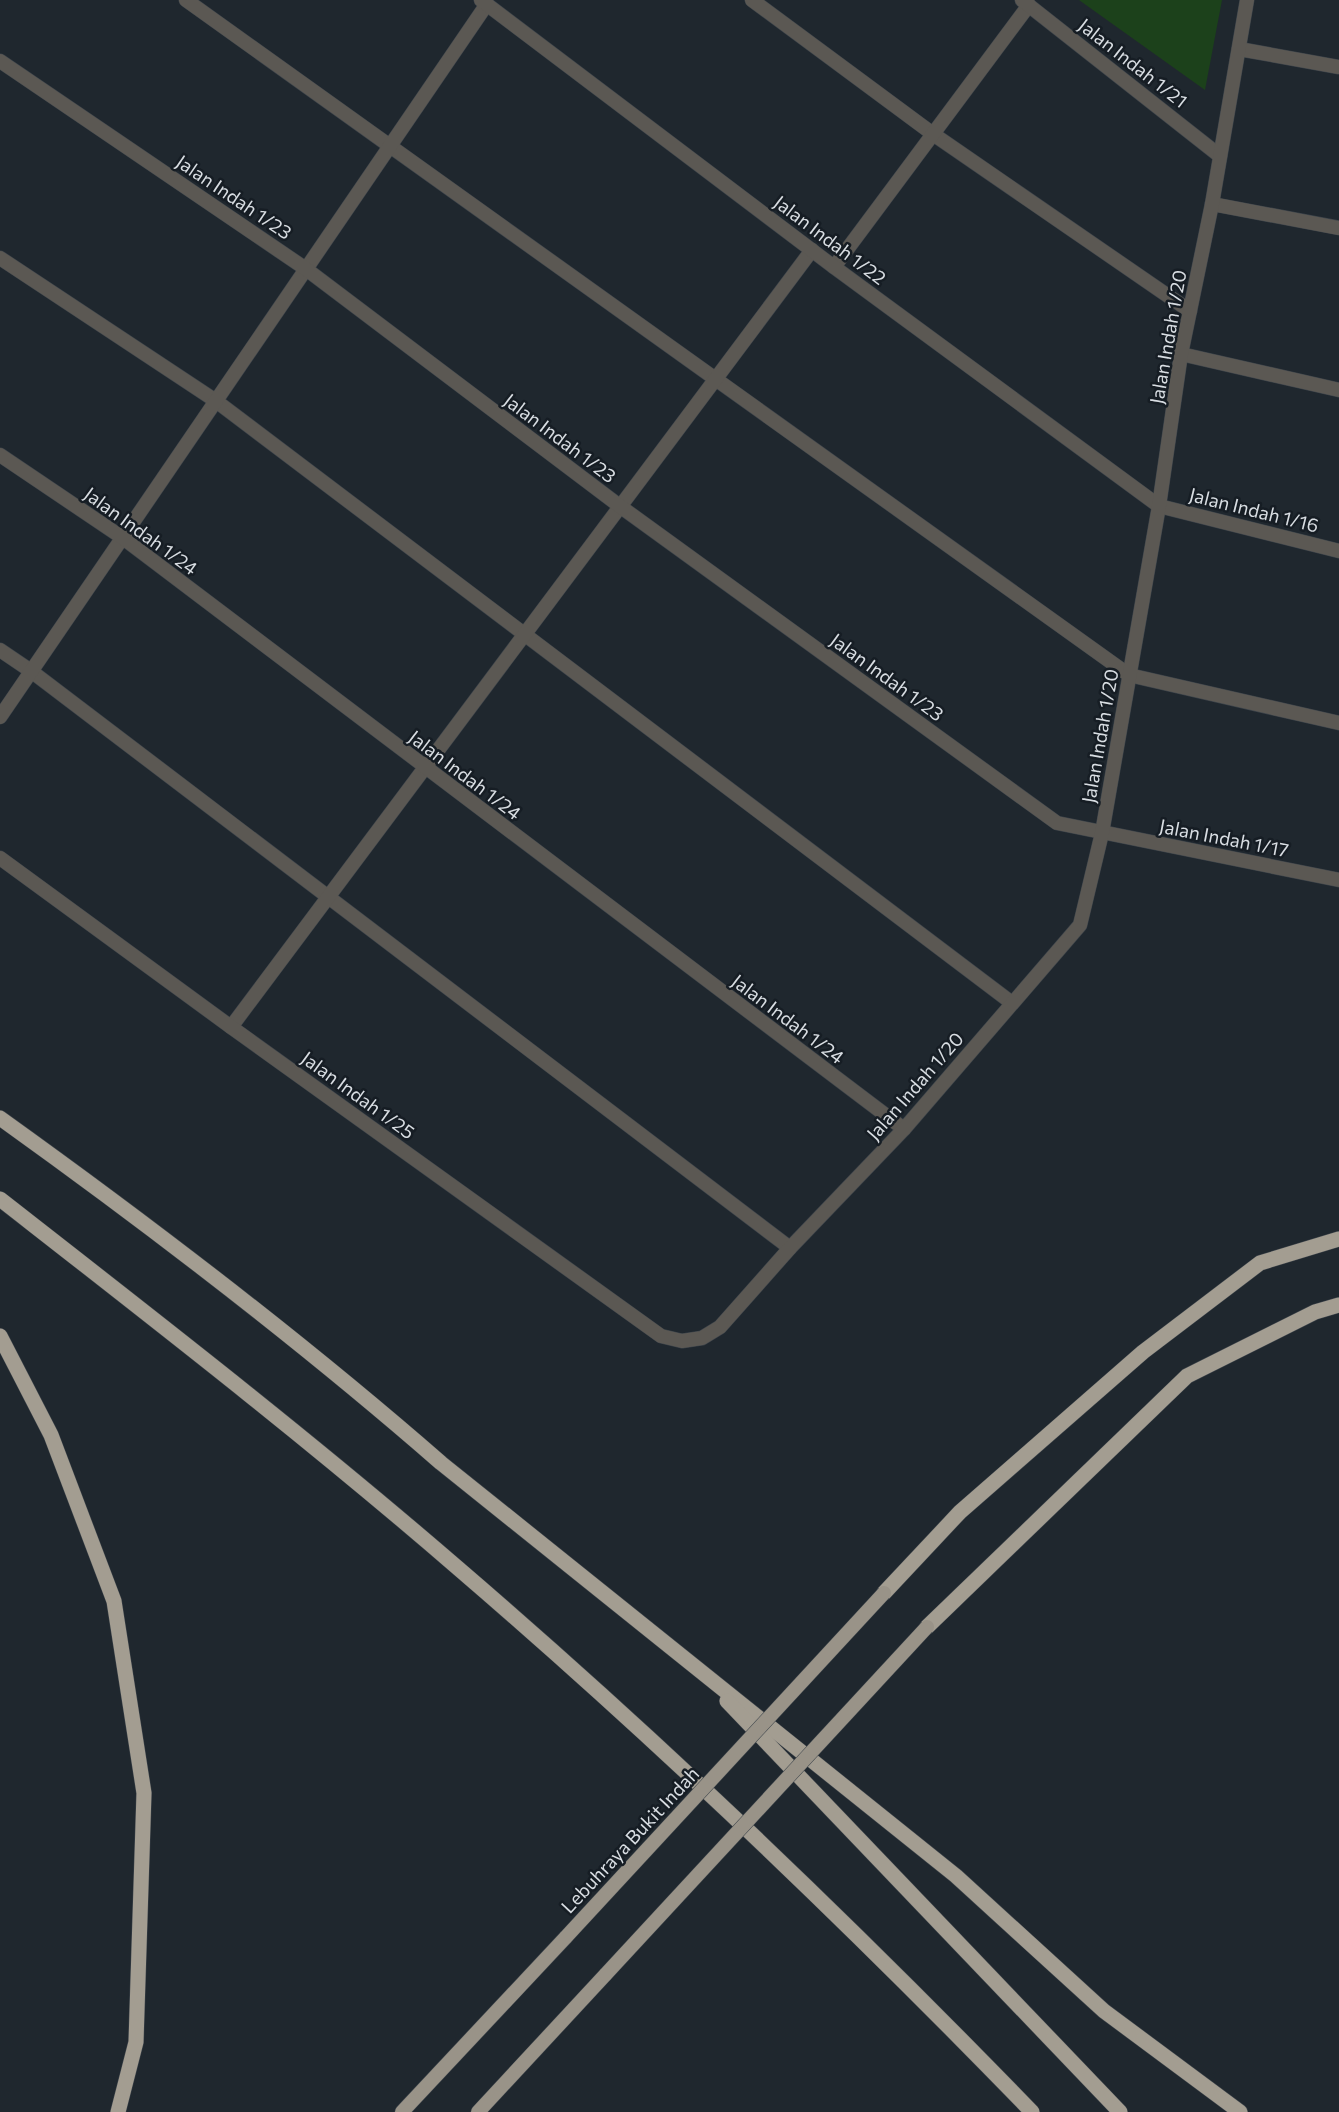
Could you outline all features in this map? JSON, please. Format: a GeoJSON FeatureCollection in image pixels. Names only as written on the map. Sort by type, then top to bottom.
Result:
{"type":"FeatureCollection","features":[{"type":"Feature","properties":{"kind":"highway"},"geometry":{"type":"LineString","coordinates":[[0,1118],[220,1280],[373,1404],[441,1463],[956,1876],[1104,2011],[1240,2112]]}},
{"type":"Feature","properties":{"kind":"highway"},"geometry":{"type":"LineString","coordinates":[[0,1199],[241,1387],[459,1569],[676,1763],[931,2007],[1032,2112]]}},
{"type":"Feature","properties":{"kind":"highway"},"geometry":{"type":"LineString","coordinates":[[884,1593],[960,1512],[1143,1352],[1260,1263],[1339,1239]]}},
{"type":"Feature","properties":{"kind":"highway"},"geometry":{"type":"LineString","coordinates":[[478,2112],[927,1627],[1187,1376],[1315,1312],[1339,1305]]}},
{"type":"Feature","properties":{"kind":"highway"},"geometry":{"type":"LineString","coordinates":[[0,1336],[51,1435],[114,1601],[144,1793],[136,2042],[118,2112]]}},
{"type":"Feature","properties":{"kind":"highway","name":"Lebuhraya Bukit Indah"},"geometry":{"type":"LineString","coordinates":[[402,2112],[884,1593]]}},
{"type":"Feature","properties":{"kind":"highway"},"geometry":{"type":"LineString","coordinates":[[686,1658],[1120,2112]]}},
{"type":"Feature","properties":{"kind":"street"},"geometry":{"type":"LineString","coordinates":[[186,0],[1129,676],[1339,722]]}},
{"type":"Feature","properties":{"kind":"street"},"geometry":{"type":"LineString","coordinates":[[752,0],[933,134],[1190,311]]}},
{"type":"Feature","properties":{"kind":"street","name":"Jalan Indah 1/20"},"geometry":{"type":"LineString","coordinates":[[702,1338],[720,1327],[790,1248],[904,1130],[1080,925],[1102,833],[1159,506],[1182,354],[1212,204],[1247,0]]}},
{"type":"Feature","properties":{"kind":"street"},"geometry":{"type":"LineString","coordinates":[[0,717],[390,146],[484,2]]}},
{"type":"Feature","properties":{"kind":"street","name":"Jalan Indah 1/22"},"geometry":{"type":"LineString","coordinates":[[484,2],[834,267],[1159,506]]}},
{"type":"Feature","properties":{"kind":"street"},"geometry":{"type":"LineString","coordinates":[[834,267],[933,134],[1026,3]]}},
{"type":"Feature","properties":{"kind":"street","name":"Jalan Indah 1/21"},"geometry":{"type":"LineString","coordinates":[[1026,3],[1220,156]]}},
{"type":"Feature","properties":{"kind":"street"},"geometry":{"type":"LineString","coordinates":[[1239,49],[1339,67]]}},
{"type":"Feature","properties":{"kind":"street","name":"Jalan Indah 1/23"},"geometry":{"type":"LineString","coordinates":[[0,61],[306,268],[621,507],[1057,823],[1102,833]]}},
{"type":"Feature","properties":{"kind":"street"},"geometry":{"type":"LineString","coordinates":[[1212,204],[1339,228]]}},
{"type":"Feature","properties":{"kind":"street"},"geometry":{"type":"LineString","coordinates":[[231,1027],[812,250]]}},
{"type":"Feature","properties":{"kind":"street"},"geometry":{"type":"LineString","coordinates":[[0,258],[216,400],[1012,1003]]}},
{"type":"Feature","properties":{"kind":"street"},"geometry":{"type":"LineString","coordinates":[[1182,354],[1339,390]]}},
{"type":"Feature","properties":{"kind":"street","name":"Jalan Indah 1/24"},"geometry":{"type":"LineString","coordinates":[[0,455],[123,538],[904,1130]]}},
{"type":"Feature","properties":{"kind":"street","name":"Jalan Indah 1/16"},"geometry":{"type":"LineString","coordinates":[[1159,506],[1339,551]]}},
{"type":"Feature","properties":{"kind":"street"},"geometry":{"type":"LineString","coordinates":[[0,650],[32,671],[330,896],[790,1248]]}},
{"type":"Feature","properties":{"kind":"street","name":"Jalan Indah 1/17"},"geometry":{"type":"LineString","coordinates":[[1102,833],[1339,880]]}},
{"type":"Feature","properties":{"kind":"street","name":"Jalan Indah 1/25"},"geometry":{"type":"LineString","coordinates":[[0,858],[231,1027],[661,1336],[682,1341],[702,1338]]}},
{"type":"Feature","properties":{"kind":"green space"},"geometry":{"type":"Polygon","coordinates":[[[1079,0],[1222,0],[1205,90],[1079,0]]]}}]}
